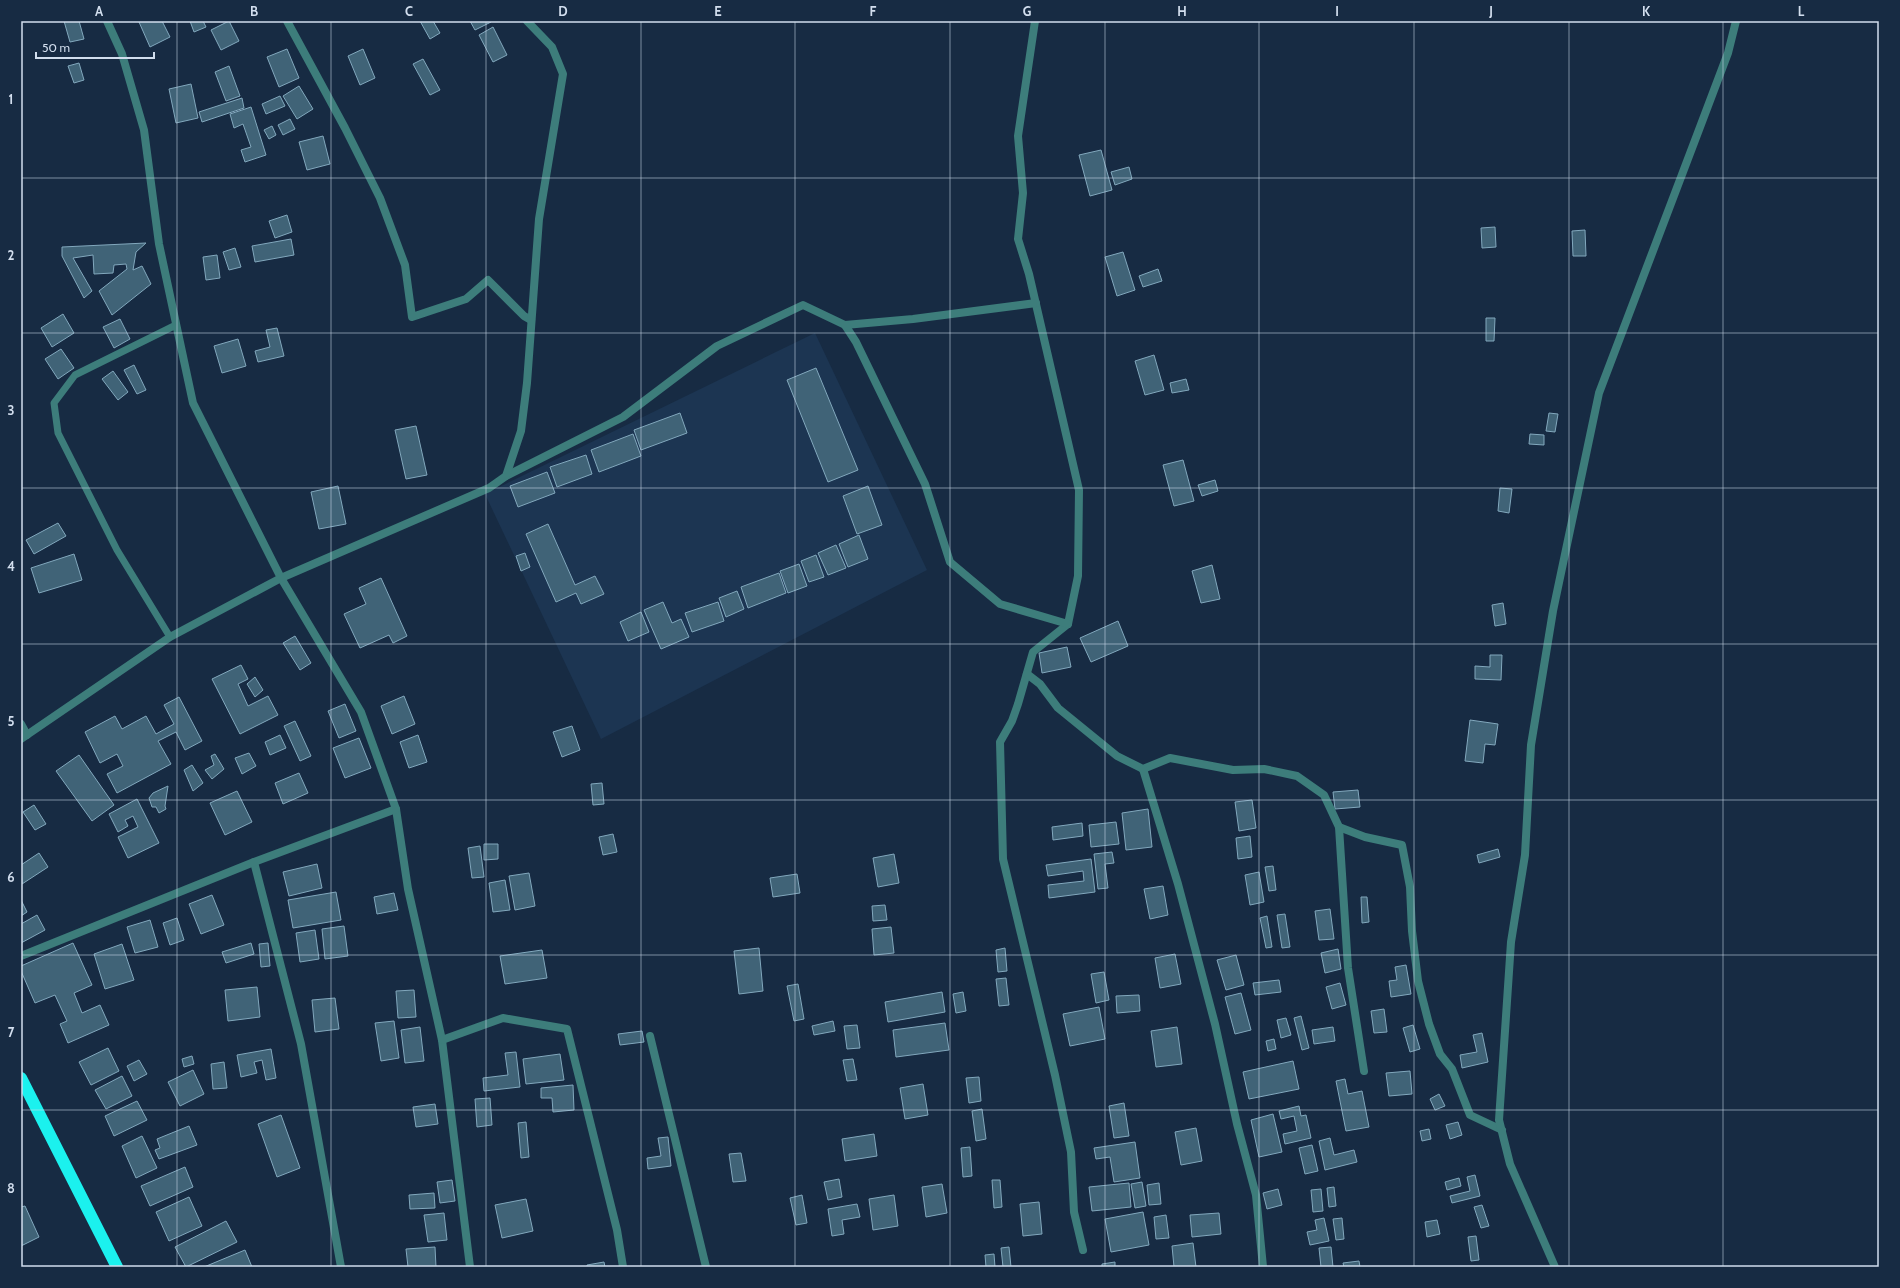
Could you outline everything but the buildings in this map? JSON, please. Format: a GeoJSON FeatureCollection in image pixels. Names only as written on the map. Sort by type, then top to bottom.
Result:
{"type":"FeatureCollection","features":[{"type":"Feature","properties":{"kind":"highway"},"geometry":{"type":"LineString","coordinates":[[21,1078],[117,1267]]}},
{"type":"Feature","properties":{"kind":"street"},"geometry":{"type":"LineString","coordinates":[[107,21],[122,54],[144,130],[159,244],[193,404],[281,578],[361,712],[396,809],[408,889],[442,1040],[470,1267]]}},
{"type":"Feature","properties":{"kind":"street"},"geometry":{"type":"LineString","coordinates":[[287,21],[345,128],[380,198],[405,264],[412,317],[466,300],[488,280],[524,316],[531,320]]}},
{"type":"Feature","properties":{"kind":"street"},"geometry":{"type":"LineString","coordinates":[[506,476],[521,431],[539,219],[563,74],[552,47],[527,21]]}},
{"type":"Feature","properties":{"kind":"street"},"geometry":{"type":"LineString","coordinates":[[1036,21],[1018,136],[1023,193],[1018,240],[1029,274],[1079,490],[1078,576],[1068,624],[1033,652],[1012,721],[1000,742],[1002,859],[1055,1076],[1071,1152],[1074,1212],[1083,1250]]}},
{"type":"Feature","properties":{"kind":"street"},"geometry":{"type":"LineString","coordinates":[[1555,1267],[1510,1164],[1499,1120],[1511,942],[1525,855],[1531,744],[1554,603],[1599,393],[1728,53],[1736,21]]}},
{"type":"Feature","properties":{"kind":"street"},"geometry":{"type":"LineString","coordinates":[[21,724],[24,737],[170,637],[281,578],[489,488],[506,476],[623,417],[717,346],[803,305],[845,325],[913,319],[1036,303]]}},
{"type":"Feature","properties":{"kind":"street"},"geometry":{"type":"LineString","coordinates":[[845,325],[856,342],[925,484],[936,513],[950,562],[1000,604],[1068,624]]}},
{"type":"Feature","properties":{"kind":"street"},"geometry":{"type":"LineString","coordinates":[[1027,674],[1040,684],[1058,708],[1117,756],[1143,769],[1178,884],[1215,1024],[1237,1124],[1256,1195],[1263,1267]]}},
{"type":"Feature","properties":{"kind":"street"},"geometry":{"type":"LineString","coordinates":[[1143,769],[1170,758],[1233,770],[1264,769],[1297,776],[1324,795],[1339,827],[1348,968],[1364,1071]]}},
{"type":"Feature","properties":{"kind":"street"},"geometry":{"type":"LineString","coordinates":[[21,956],[254,862],[396,809]]}},
{"type":"Feature","properties":{"kind":"street"},"geometry":{"type":"LineString","coordinates":[[1339,827],[1365,837],[1402,844],[1410,887],[1412,931],[1418,981],[1429,1024],[1440,1054],[1452,1069],[1470,1115],[1502,1130]]}},
{"type":"Feature","properties":{"kind":"street"},"geometry":{"type":"LineString","coordinates":[[254,862],[301,1044],[341,1267]]}},
{"type":"Feature","properties":{"kind":"street"},"geometry":{"type":"LineString","coordinates":[[442,1040],[503,1018],[567,1029],[617,1230],[623,1267]]}},
{"type":"Feature","properties":{"kind":"street"},"geometry":{"type":"LineString","coordinates":[[650,1036],[706,1267]]}},
{"type":"Feature","properties":{"kind":"lane"},"geometry":{"type":"LineString","coordinates":[[170,637],[118,550],[58,433],[54,403],[75,375],[176,324]]}},
{"type":"Feature","properties":{"kind":"shaded area"},"geometry":{"type":"Polygon","coordinates":[[[815,333],[927,570],[601,739],[485,494],[815,333]]]}}]}
